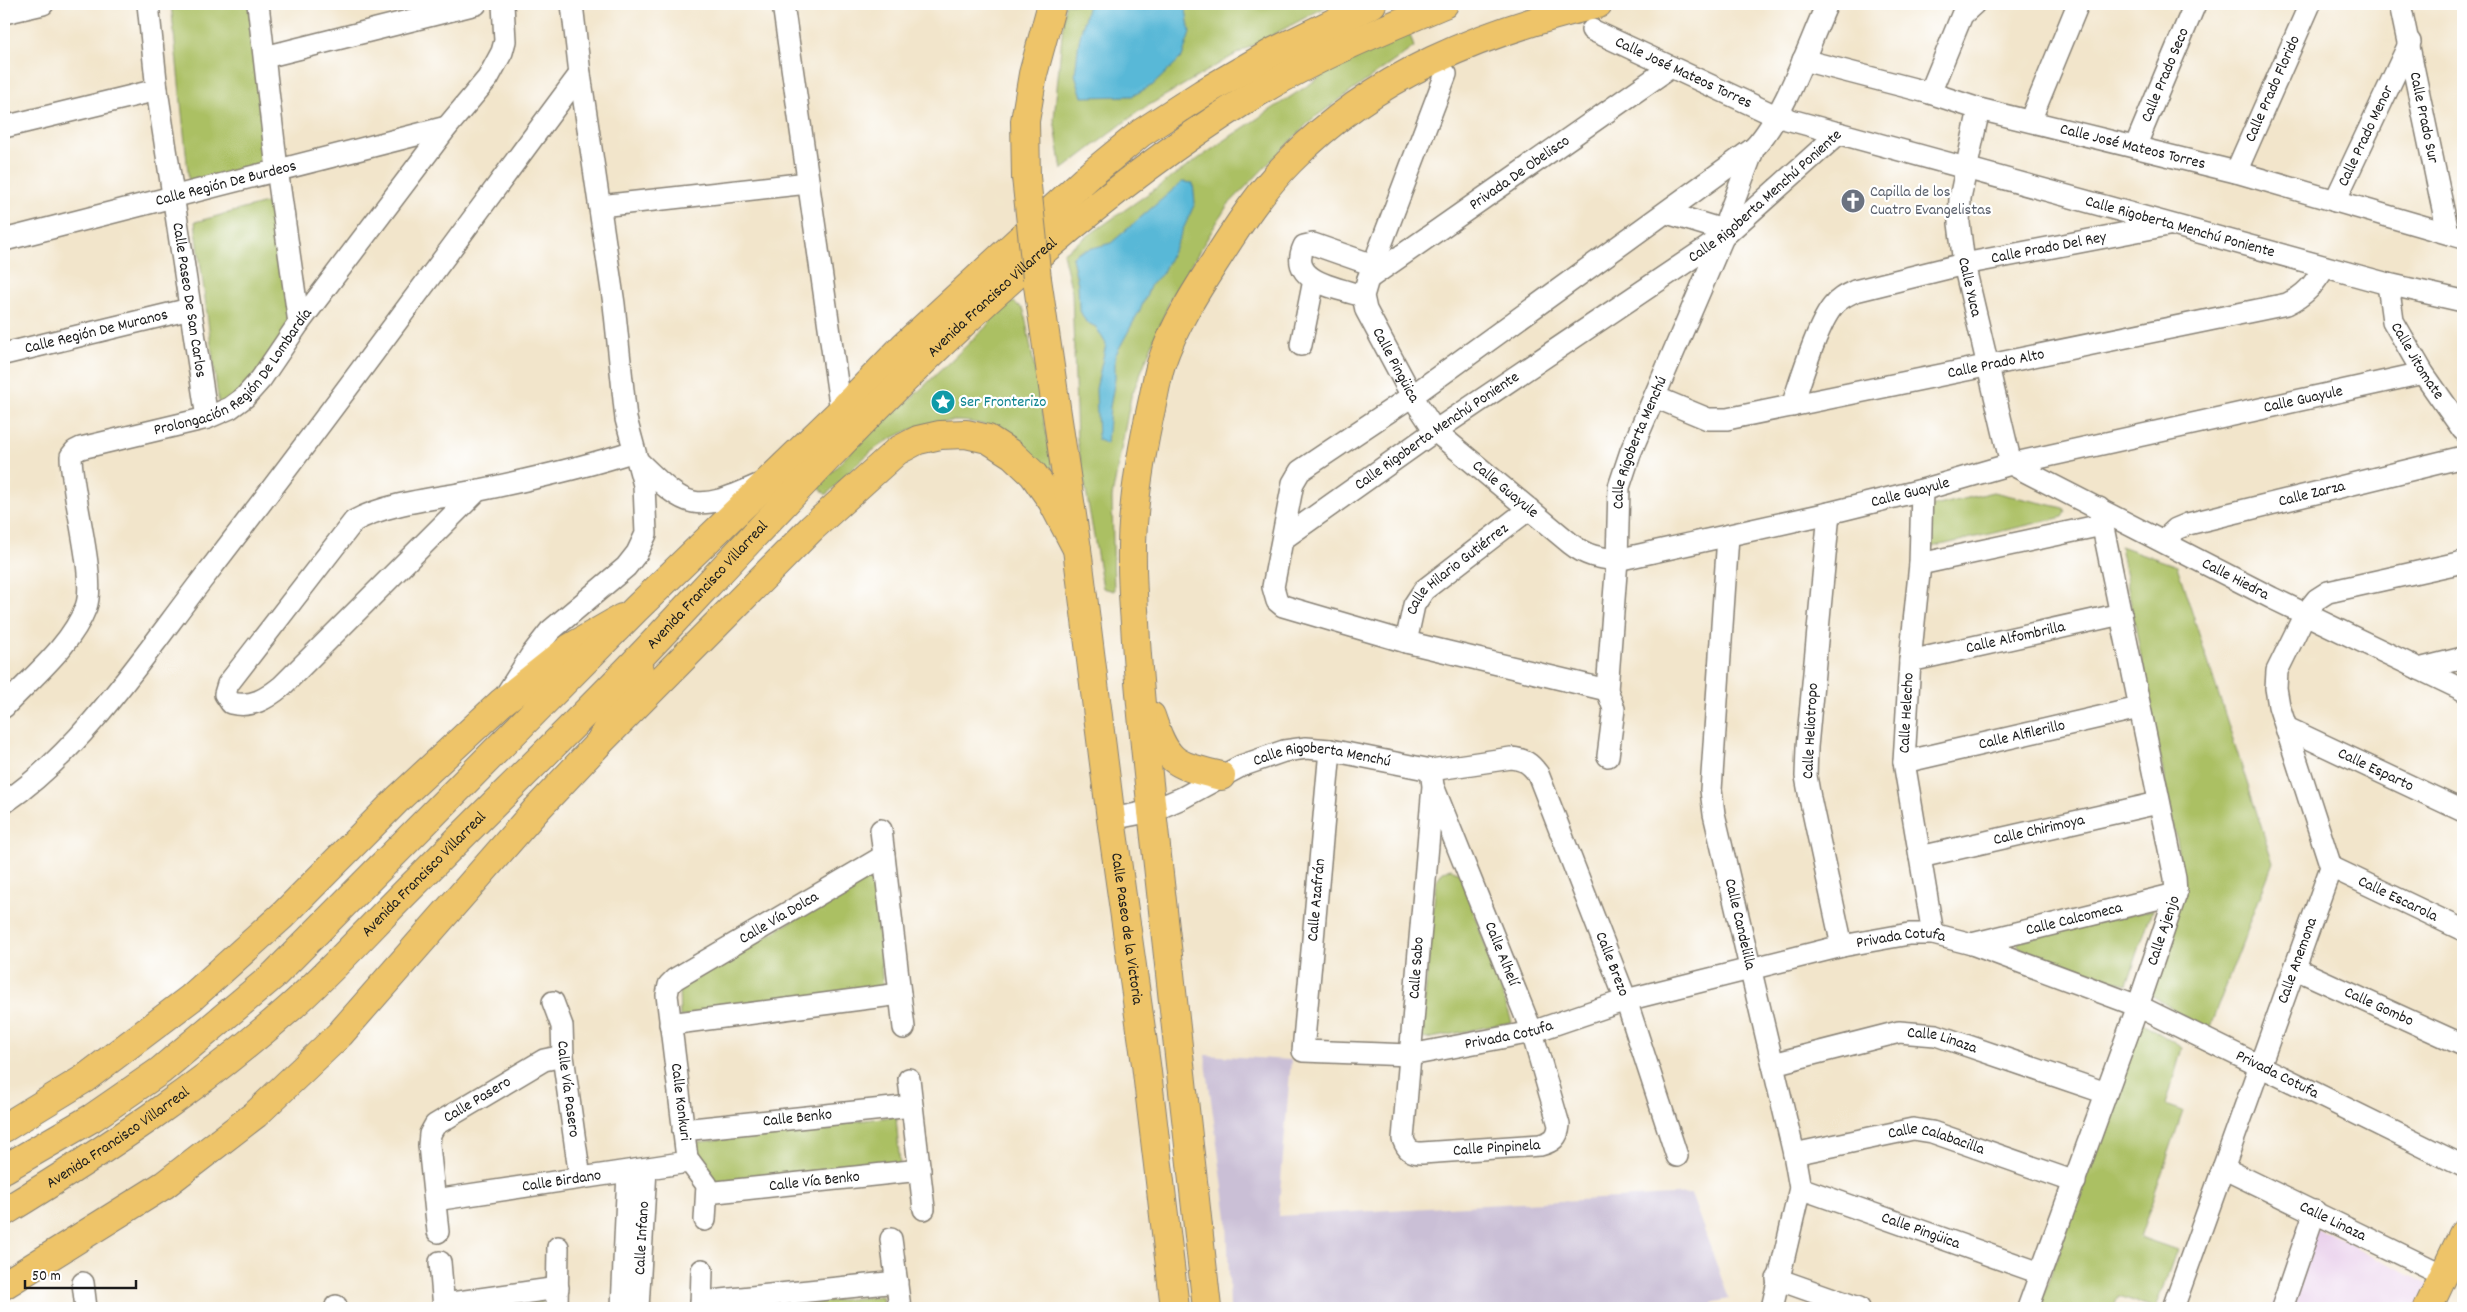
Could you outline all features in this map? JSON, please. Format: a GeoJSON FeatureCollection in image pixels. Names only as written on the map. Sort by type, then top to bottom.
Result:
{"type":"FeatureCollection","features":[{"type":"Feature","properties":{"kind":"main road","name":"Calle Paseo de la Victoria"},"geometry":{"type":"LineString","coordinates":[[1052,4],[1033,74],[1025,121],[1026,177],[1037,279],[1077,549],[1111,819],[1146,1064],[1175,1308]]}},
{"type":"Feature","properties":{"kind":"main road"},"geometry":{"type":"LineString","coordinates":[[1276,51],[1344,4]]}},
{"type":"Feature","properties":{"kind":"main road","name":"Avenida Francisco Villarreal"},"geometry":{"type":"LineString","coordinates":[[4,1169],[92,1118],[160,1071],[274,975],[636,609],[958,295],[1090,174],[1141,133],[1202,93],[1276,51],[1372,4]]}},
{"type":"Feature","properties":{"kind":"main road","name":"Avenida Francisco Villarreal"},"geometry":{"type":"LineString","coordinates":[[4,1212],[177,1099],[292,1006],[654,642],[838,445],[952,334],[1071,226],[1162,155],[1248,97],[1309,63],[1444,4]]}},
{"type":"Feature","properties":{"kind":"main road"},"geometry":{"type":"LineString","coordinates":[[1208,1308],[1138,681],[1132,586],[1133,515],[1144,438],[1164,356],[1188,305],[1228,241],[1256,201],[1289,162],[1332,122],[1386,85],[1439,56],[1490,34],[1543,17],[1598,4]]}},
{"type":"Feature","properties":{"kind":"main road"},"geometry":{"type":"LineString","coordinates":[[4,1285],[164,1185],[256,1114],[340,1034],[537,809],[600,742],[812,528],[897,450],[918,440],[940,435],[966,434],[988,439],[1013,455],[1042,485],[1077,549]]}},
{"type":"Feature","properties":{"kind":"main road"},"geometry":{"type":"LineString","coordinates":[[4,1128],[84,1079],[191,998],[283,915],[398,799],[500,703],[570,648],[636,609]]}},
{"type":"Feature","properties":{"kind":"main road"},"geometry":{"type":"LineString","coordinates":[[600,742],[654,642]]}},
{"type":"Feature","properties":{"kind":"main road"},"geometry":{"type":"LineString","coordinates":[[1138,681],[1159,741],[1166,753],[1175,762],[1221,776]]}},
{"type":"Feature","properties":{"kind":"main road"},"geometry":{"type":"LineString","coordinates":[[2428,1308],[2463,1234]]}},
{"type":"Feature","properties":{"kind":"street"},"geometry":{"type":"LineString","coordinates":[[4,13],[43,4]]}},
{"type":"Feature","properties":{"kind":"street","name":"Calle Paseo De San Carlos"},"geometry":{"type":"LineString","coordinates":[[148,4],[157,90],[207,418]]}},
{"type":"Feature","properties":{"kind":"street"},"geometry":{"type":"LineString","coordinates":[[258,4],[299,324]]}},
{"type":"Feature","properties":{"kind":"street"},"geometry":{"type":"LineString","coordinates":[[265,57],[476,4]]}},
{"type":"Feature","properties":{"kind":"street","name":"Prolongación Región De Lombardía"},"geometry":{"type":"LineString","coordinates":[[4,707],[62,646],[86,606],[89,581],[71,456],[81,448],[207,418],[230,408],[245,397],[261,379],[299,324],[448,127],[488,78],[502,52],[505,41],[503,4]]}},
{"type":"Feature","properties":{"kind":"street"},"geometry":{"type":"LineString","coordinates":[[500,703],[532,654],[550,631],[626,567],[637,553],[646,534],[647,517],[637,456],[626,419],[614,304],[580,74],[572,4]]}},
{"type":"Feature","properties":{"kind":"street"},"geometry":{"type":"LineString","coordinates":[[783,4],[840,411]]}},
{"type":"Feature","properties":{"kind":"street"},"geometry":{"type":"LineString","coordinates":[[1607,690],[1406,642],[1283,606],[1277,601],[1273,587],[1293,482],[1300,471],[1412,396],[1667,213],[1754,148],[1765,137],[1776,116],[1827,4]]}},
{"type":"Feature","properties":{"kind":"street"},"geometry":{"type":"LineString","coordinates":[[2030,121],[2078,4]]}},
{"type":"Feature","properties":{"kind":"street","name":"Calle Prado Seco"},"geometry":{"type":"LineString","coordinates":[[2135,147],[2195,4]]}},
{"type":"Feature","properties":{"kind":"street","name":"Calle Prado Florido"},"geometry":{"type":"LineString","coordinates":[[2236,172],[2310,4]]}},
{"type":"Feature","properties":{"kind":"street","name":"Calle Prado Sur"},"geometry":{"type":"LineString","coordinates":[[2400,4],[2456,235]]}},
{"type":"Feature","properties":{"kind":"street"},"geometry":{"type":"LineString","coordinates":[[1930,93],[1968,9]]}},
{"type":"Feature","properties":{"kind":"street","name":"Calle José Mateos Torres"},"geometry":{"type":"LineString","coordinates":[[1592,30],[1776,116],[1840,133]]}},
{"type":"Feature","properties":{"kind":"street","name":"Calle Prado Menor"},"geometry":{"type":"LineString","coordinates":[[2334,201],[2410,42]]}},
{"type":"Feature","properties":{"kind":"street","name":"Calle José Mateos Torres"},"geometry":{"type":"LineString","coordinates":[[1802,60],[1930,93],[1979,109],[2236,172],[2456,235]]}},
{"type":"Feature","properties":{"kind":"street","name":"Privada De Obelisco"},"geometry":{"type":"LineString","coordinates":[[1368,280],[1671,67]]}},
{"type":"Feature","properties":{"kind":"street"},"geometry":{"type":"LineString","coordinates":[[4,803],[25,789],[53,764],[123,682],[262,503],[580,74]]}},
{"type":"Feature","properties":{"kind":"street"},"geometry":{"type":"LineString","coordinates":[[1368,280],[1446,74]]}},
{"type":"Feature","properties":{"kind":"street"},"geometry":{"type":"LineString","coordinates":[[4,127],[157,90]]}},
{"type":"Feature","properties":{"kind":"street","name":"Calle Yuca"},"geometry":{"type":"LineString","coordinates":[[1979,109],[1960,198],[1959,223],[1964,264],[2011,464]]}},
{"type":"Feature","properties":{"kind":"street","name":"Calle Región De Burdeos"},"geometry":{"type":"LineString","coordinates":[[4,240],[448,127]]}},
{"type":"Feature","properties":{"kind":"street","name":"Calle Rigoberta Menchú Poniente"},"geometry":{"type":"LineString","coordinates":[[1283,539],[1435,431],[1723,234],[1840,133],[1966,166],[2388,284],[2463,301]]}},
{"type":"Feature","properties":{"kind":"street","name":"Calle Rigoberta Menchú"},"geometry":{"type":"LineString","coordinates":[[1608,756],[1614,709],[1607,690],[1617,560],[1620,487],[1628,458],[1723,234],[1754,148]]}},
{"type":"Feature","properties":{"kind":"street"},"geometry":{"type":"LineString","coordinates":[[600,206],[808,183]]}},
{"type":"Feature","properties":{"kind":"street"},"geometry":{"type":"LineString","coordinates":[[1667,213],[1723,234]]}},
{"type":"Feature","properties":{"kind":"street","name":"Calle Prado Del Rey"},"geometry":{"type":"LineString","coordinates":[[1792,406],[1824,322],[1832,307],[1842,298],[1855,291],[1964,264],[2170,224]]}},
{"type":"Feature","properties":{"kind":"street"},"geometry":{"type":"LineString","coordinates":[[1313,244],[1368,280],[1314,280],[1304,272],[1299,260],[1304,246],[1313,244]]}},
{"type":"Feature","properties":{"kind":"street","name":"Calle Prado Alto"},"geometry":{"type":"LineString","coordinates":[[1655,398],[1708,419],[1727,419],[2287,304],[2300,298],[2311,288],[2325,267]]}},
{"type":"Feature","properties":{"kind":"street"},"geometry":{"type":"LineString","coordinates":[[1301,345],[1314,280]]}},
{"type":"Feature","properties":{"kind":"street","name":"Calle Pingüica"},"geometry":{"type":"LineString","coordinates":[[1368,280],[1366,310],[1412,396],[1435,431]]}},
{"type":"Feature","properties":{"kind":"street","name":"Calle Jitomate"},"geometry":{"type":"LineString","coordinates":[[2388,284],[2393,321],[2423,374],[2463,430]]}},
{"type":"Feature","properties":{"kind":"street","name":"Calle Región De Muranos"},"geometry":{"type":"LineString","coordinates":[[4,354],[190,309]]}},
{"type":"Feature","properties":{"kind":"street","name":"Calle Guayule"},"geometry":{"type":"LineString","coordinates":[[1435,431],[1583,553],[1617,560],[1829,514],[2011,464],[2423,374]]}},
{"type":"Feature","properties":{"kind":"street"},"geometry":{"type":"LineString","coordinates":[[637,456],[670,491],[696,504],[710,504],[728,499],[766,482]]}},
{"type":"Feature","properties":{"kind":"street"},"geometry":{"type":"LineString","coordinates":[[478,490],[282,686],[255,704],[242,706],[231,703],[225,694],[228,684],[354,521],[381,509],[478,490],[607,460],[637,456]]}},
{"type":"Feature","properties":{"kind":"street","name":"Calle Zarza"},"geometry":{"type":"LineString","coordinates":[[2163,541],[2176,530],[2188,524],[2463,458]]}},
{"type":"Feature","properties":{"kind":"street","name":"Calle Hiedra"},"geometry":{"type":"LineString","coordinates":[[2011,464],[2100,516],[2163,541],[2305,614],[2463,690]]}},
{"type":"Feature","properties":{"kind":"street","name":"Calle Helecho"},"geometry":{"type":"LineString","coordinates":[[1922,490],[1920,564],[1910,661],[1904,762],[1933,934]]}},
{"type":"Feature","properties":{"kind":"street","name":"Calle Hilario Gutiérrez"},"geometry":{"type":"LineString","coordinates":[[1406,642],[1414,606],[1424,590],[1528,509]]}},
{"type":"Feature","properties":{"kind":"street","name":"Calle Heliotropo"},"geometry":{"type":"LineString","coordinates":[[1829,514],[1807,747],[1806,776],[1842,946]]}},
{"type":"Feature","properties":{"kind":"street"},"geometry":{"type":"LineString","coordinates":[[1920,564],[2100,516]]}},
{"type":"Feature","properties":{"kind":"street","name":"Calle Ajenjo"},"geometry":{"type":"LineString","coordinates":[[2028,1308],[2138,1006],[2176,894],[2175,878],[2100,516]]}},
{"type":"Feature","properties":{"kind":"street","name":"Calle Candelilla"},"geometry":{"type":"LineString","coordinates":[[1728,536],[1711,790],[1714,814],[1794,1154],[1800,1188],[1777,1279],[1772,1308]]}},
{"type":"Feature","properties":{"kind":"street"},"geometry":{"type":"LineString","coordinates":[[2331,867],[2287,728],[2276,688],[2277,671],[2305,614],[2317,599],[2328,592],[2463,562]]}},
{"type":"Feature","properties":{"kind":"street","name":"Calle Alfombrilla"},"geometry":{"type":"LineString","coordinates":[[1910,661],[2121,614]]}},
{"type":"Feature","properties":{"kind":"street"},"geometry":{"type":"LineString","coordinates":[[2420,669],[2463,658]]}},
{"type":"Feature","properties":{"kind":"street","name":"Calle Alfilerillo"},"geometry":{"type":"LineString","coordinates":[[1904,762],[2139,708]]}},
{"type":"Feature","properties":{"kind":"street","name":"Calle Esparto"},"geometry":{"type":"LineString","coordinates":[[2287,728],[2463,811]]}},
{"type":"Feature","properties":{"kind":"street","name":"Calle Rigoberta Menchú"},"geometry":{"type":"LineString","coordinates":[[1111,819],[1152,811],[1182,798],[1221,776],[1264,757],[1284,751],[1306,748],[1330,750],[1432,778],[1510,758],[1531,763],[1538,774]]}},
{"type":"Feature","properties":{"kind":"street","name":"Calle Azafrán"},"geometry":{"type":"LineString","coordinates":[[1304,1050],[1330,750]]}},
{"type":"Feature","properties":{"kind":"street","name":"Calle Brezo"},"geometry":{"type":"LineString","coordinates":[[1538,774],[1626,1000],[1677,1156]]}},
{"type":"Feature","properties":{"kind":"street","name":"Calle Alhelí"},"geometry":{"type":"LineString","coordinates":[[1432,778],[1532,1032],[1559,1125]]}},
{"type":"Feature","properties":{"kind":"street","name":"Calle Sabo"},"geometry":{"type":"LineString","coordinates":[[1422,1153],[1412,1153],[1406,1148],[1403,1139],[1432,778]]}},
{"type":"Feature","properties":{"kind":"street","name":"Calle Chirimoya"},"geometry":{"type":"LineString","coordinates":[[1920,857],[2158,803]]}},
{"type":"Feature","properties":{"kind":"street"},"geometry":{"type":"LineString","coordinates":[[881,830],[904,1028]]}},
{"type":"Feature","properties":{"kind":"street","name":"Calle Vía Dolca"},"geometry":{"type":"LineString","coordinates":[[675,980],[884,856]]}},
{"type":"Feature","properties":{"kind":"street"},"geometry":{"type":"LineString","coordinates":[[1424,870],[1438,862],[1464,862]]}},
{"type":"Feature","properties":{"kind":"street","name":"Calle Escarola"},"geometry":{"type":"LineString","coordinates":[[2331,867],[2463,930]]}},
{"type":"Feature","properties":{"kind":"street","name":"Calle Anemona"},"geometry":{"type":"LineString","coordinates":[[2173,1308],[2222,1168],[2261,1068],[2331,867]]}},
{"type":"Feature","properties":{"kind":"street","name":"Calle Calcomeca"},"geometry":{"type":"LineString","coordinates":[[1972,944],[2176,894]]}},
{"type":"Feature","properties":{"kind":"street","name":"Privada Cotufa"},"geometry":{"type":"LineString","coordinates":[[1304,1050],[1410,1055],[1532,1032],[1626,1000],[1842,946],[1909,934],[1933,934],[1972,944],[2138,1006],[2463,1166]]}},
{"type":"Feature","properties":{"kind":"street","name":"Calle Gombo"},"geometry":{"type":"LineString","coordinates":[[2296,969],[2463,1045]]}},
{"type":"Feature","properties":{"kind":"street","name":"Calle Konkuri"},"geometry":{"type":"LineString","coordinates":[[675,980],[669,985],[667,995],[683,1130],[688,1162],[705,1179],[708,1193]]}},
{"type":"Feature","properties":{"kind":"street"},"geometry":{"type":"LineString","coordinates":[[670,1024],[900,994]]}},
{"type":"Feature","properties":{"kind":"street","name":"Calle Vía Pasero"},"geometry":{"type":"LineString","coordinates":[[553,1002],[562,1026],[563,1056],[580,1178]]}},
{"type":"Feature","properties":{"kind":"street","name":"Calle Linaza"},"geometry":{"type":"LineString","coordinates":[[1773,1064],[1899,1032],[1917,1032],[1936,1035],[2106,1093]]}},
{"type":"Feature","properties":{"kind":"street","name":"Calle Pasero"},"geometry":{"type":"LineString","coordinates":[[438,1232],[429,1144],[430,1134],[435,1125],[544,1060],[563,1056]]}},
{"type":"Feature","properties":{"kind":"street"},"geometry":{"type":"LineString","coordinates":[[909,1080],[924,1209]]}},
{"type":"Feature","properties":{"kind":"street","name":"Calle Benko"},"geometry":{"type":"LineString","coordinates":[[683,1130],[912,1106]]}},
{"type":"Feature","properties":{"kind":"street","name":"Calle Pinpinela"},"geometry":{"type":"LineString","coordinates":[[1422,1153],[1540,1146],[1551,1142],[1558,1134],[1559,1125]]}},
{"type":"Feature","properties":{"kind":"street","name":"Calle Calabacilla"},"geometry":{"type":"LineString","coordinates":[[1794,1154],[1913,1129],[1932,1132],[2075,1182]]}},
{"type":"Feature","properties":{"kind":"street","name":"Calle Birdano"},"geometry":{"type":"LineString","coordinates":[[435,1200],[688,1162]]}},
{"type":"Feature","properties":{"kind":"street","name":"Calle Linaza"},"geometry":{"type":"LineString","coordinates":[[2222,1168],[2315,1211],[2443,1275]]}},
{"type":"Feature","properties":{"kind":"street","name":"Calle Infano"},"geometry":{"type":"LineString","coordinates":[[622,1308],[637,1170]]}},
{"type":"Feature","properties":{"kind":"street","name":"Calle Infano"},"geometry":{"type":"LineString","coordinates":[[637,1170],[638,1308]]}},
{"type":"Feature","properties":{"kind":"street","name":"Calle Vía Benko"},"geometry":{"type":"LineString","coordinates":[[708,1193],[920,1170]]}},
{"type":"Feature","properties":{"kind":"street","name":"Calle Pingüica"},"geometry":{"type":"LineString","coordinates":[[1800,1188],[2040,1273]]}},
{"type":"Feature","properties":{"kind":"street"},"geometry":{"type":"LineString","coordinates":[[706,1220],[708,1193]]}},
{"type":"Feature","properties":{"kind":"street"},"geometry":{"type":"LineString","coordinates":[[2282,1308],[2315,1211]]}},
{"type":"Feature","properties":{"kind":"street"},"geometry":{"type":"LineString","coordinates":[[891,1239],[900,1308]]}},
{"type":"Feature","properties":{"kind":"street"},"geometry":{"type":"LineString","coordinates":[[440,1262],[444,1306],[558,1298],[558,1247]]}},
{"type":"Feature","properties":{"kind":"street"},"geometry":{"type":"LineString","coordinates":[[702,1270],[701,1305],[897,1282]]}},
{"type":"Feature","properties":{"kind":"street"},"geometry":{"type":"LineString","coordinates":[[1777,1279],[1859,1308]]}},
{"type":"Feature","properties":{"kind":"street"},"geometry":{"type":"LineString","coordinates":[[83,1283],[86,1308]]}},
{"type":"Feature","properties":{"kind":"shaded area"},"geometry":{"type":"Polygon","coordinates":[[[1205,1055],[1291,1060],[1278,1216],[1691,1194],[1729,1299],[1711,1303],[1713,1308],[1230,1308],[1227,1217],[1205,1055]]]}},
{"type":"Feature","properties":{"kind":"shaded area"},"geometry":{"type":"Polygon","coordinates":[[[2301,1220],[2429,1284],[2417,1308],[2271,1308],[2301,1220]]]}},
{"type":"Feature","properties":{"kind":"green space"},"geometry":{"type":"Polygon","coordinates":[[[171,4],[249,4],[271,179],[191,202],[171,4]]]}},
{"type":"Feature","properties":{"kind":"green space"},"geometry":{"type":"Polygon","coordinates":[[[1065,4],[1331,4],[1231,57],[1139,111],[1062,170],[1054,119],[1065,4]]]}},
{"type":"Feature","properties":{"kind":"green space"},"geometry":{"type":"Polygon","coordinates":[[[1409,32],[1414,47],[1311,120],[1227,206],[1171,298],[1131,397],[1112,497],[1114,591],[1103,588],[1077,440],[1072,292],[1063,253],[1231,136],[1328,72],[1409,32]]]}},
{"type":"Feature","properties":{"kind":"green space"},"geometry":{"type":"Polygon","coordinates":[[[273,201],[292,337],[220,413],[195,222],[273,201]]]}},
{"type":"Feature","properties":{"kind":"green space"},"geometry":{"type":"Polygon","coordinates":[[[1014,302],[1024,310],[1054,475],[1008,435],[975,423],[959,421],[942,422],[910,430],[879,446],[858,463],[826,495],[818,486],[877,424],[901,408],[986,327],[1000,306],[1014,302]]]}},
{"type":"Feature","properties":{"kind":"green space"},"geometry":{"type":"Polygon","coordinates":[[[1993,492],[2064,508],[2066,512],[2063,517],[1928,548],[1930,507],[1993,492]]]}},
{"type":"Feature","properties":{"kind":"green space"},"geometry":{"type":"Polygon","coordinates":[[[2120,546],[2177,566],[2273,863],[2208,1032],[2148,993],[2184,882],[2120,546]]]}},
{"type":"Feature","properties":{"kind":"green space"},"geometry":{"type":"Polygon","coordinates":[[[1451,869],[1460,873],[1512,1022],[1427,1039],[1421,1038],[1436,881],[1443,871],[1451,869]]]}},
{"type":"Feature","properties":{"kind":"green space"},"geometry":{"type":"Polygon","coordinates":[[[874,872],[883,989],[680,1017],[679,989],[874,872]]]}},
{"type":"Feature","properties":{"kind":"green space"},"geometry":{"type":"Polygon","coordinates":[[[2152,910],[2127,985],[2023,950],[2018,946],[2018,941],[2152,910]]]}},
{"type":"Feature","properties":{"kind":"green space"},"geometry":{"type":"Polygon","coordinates":[[[2140,1021],[2182,1048],[2166,1105],[2183,1111],[2140,1237],[2177,1250],[2156,1308],[2118,1296],[2114,1308],[2039,1308],[2140,1021]]]}},
{"type":"Feature","properties":{"kind":"green space"},"geometry":{"type":"Polygon","coordinates":[[[896,1116],[900,1166],[712,1185],[692,1143],[896,1116]]]}},
{"type":"Feature","properties":{"kind":"green space"},"geometry":{"type":"Polygon","coordinates":[[[882,1296],[883,1308],[752,1308],[882,1296]]]}},
{"type":"Feature","properties":{"kind":"green space"},"geometry":{"type":"Polygon","coordinates":[[[542,1298],[542,1308],[472,1308],[542,1298]]]}},
{"type":"Feature","properties":{"kind":"water"},"geometry":{"type":"Polygon","coordinates":[[[1088,4],[1185,4],[1190,33],[1182,57],[1153,85],[1132,96],[1082,97],[1075,74],[1079,41],[1088,4]]]}},
{"type":"Feature","properties":{"kind":"water"},"geometry":{"type":"Polygon","coordinates":[[[1182,182],[1193,183],[1195,203],[1162,274],[1151,284],[1141,308],[1115,356],[1115,379],[1110,407],[1107,444],[1098,440],[1096,389],[1106,344],[1096,327],[1086,322],[1079,309],[1078,284],[1072,258],[1078,252],[1111,243],[1182,182]]]}},
{"type":"Feature","properties":{"kind":"place","name":"Capilla de los Cuatro Evangelistas"},"geometry":{"type":"Point","coordinates":[1853,201]}},
{"type":"Feature","properties":{"kind":"place","name":"Ser Fronterizo"},"geometry":{"type":"Point","coordinates":[943,402]}}]}
